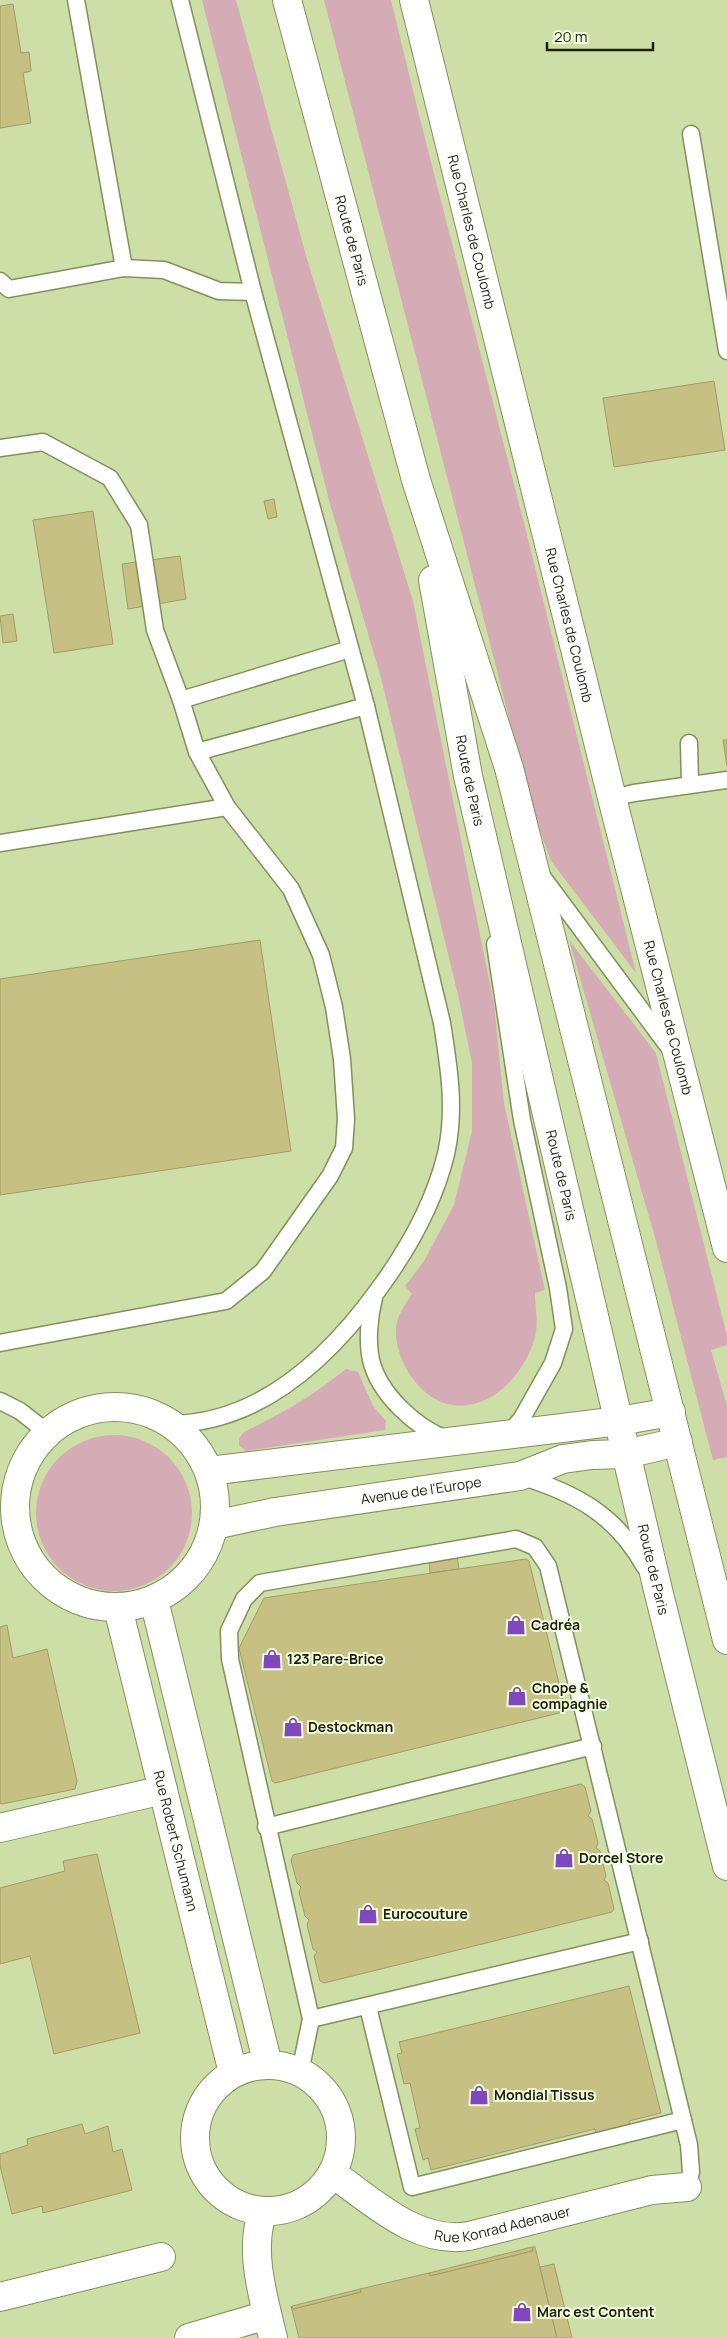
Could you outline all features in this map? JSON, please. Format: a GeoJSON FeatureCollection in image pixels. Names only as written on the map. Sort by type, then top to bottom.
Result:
{"type":"FeatureCollection","features":[{"type":"Feature","properties":{"kind":"street","name":"Route de Paris"},"geometry":{"type":"LineString","coordinates":[[287,0],[416,480],[510,768],[727,1640]]}},
{"type":"Feature","properties":{"kind":"street","name":"Rue Charles de Coulomb"},"geometry":{"type":"LineString","coordinates":[[414,0],[612,798],[681,1064],[719,1181],[727,1248]]}},
{"type":"Feature","properties":{"kind":"street","name":"Route de Paris"},"geometry":{"type":"LineString","coordinates":[[416,480],[468,776],[658,1590],[727,1866]]}},
{"type":"Feature","properties":{"kind":"street"},"geometry":{"type":"LineString","coordinates":[[99,1408],[136,1409],[154,1414],[171,1424],[194,1445],[209,1471],[214,1489],[216,1507],[214,1525],[209,1544],[200,1562],[187,1578],[172,1590],[154,1600],[136,1606],[118,1608],[78,1601],[45,1579],[8,1527],[15,1505],[17,1485],[24,1466],[34,1447],[48,1432],[63,1421],[80,1413],[99,1408]]}},
{"type":"Feature","properties":{"kind":"street"},"geometry":{"type":"LineString","coordinates":[[209,1471],[619,1421],[671,1412]]}},
{"type":"Feature","properties":{"kind":"street","name":"Avenue de l'Europe"},"geometry":{"type":"LineString","coordinates":[[214,1525],[275,1512],[520,1476],[563,1459],[592,1455],[626,1454],[678,1442]]}},
{"type":"Feature","properties":{"kind":"street"},"geometry":{"type":"LineString","coordinates":[[154,1600],[268,2065]]}},
{"type":"Feature","properties":{"kind":"street","name":"Rue Robert Schumann"},"geometry":{"type":"LineString","coordinates":[[118,1608],[233,2073]]}},
{"type":"Feature","properties":{"kind":"street"},"geometry":{"type":"LineString","coordinates":[[0,1828],[163,1790]]}},
{"type":"Feature","properties":{"kind":"street"},"geometry":{"type":"LineString","coordinates":[[268,2065],[300,2072],[314,2081],[335,2108],[341,2141],[339,2158],[325,2185],[304,2202],[277,2212],[248,2209],[220,2194],[201,2169],[196,2154],[194,2138],[201,2107],[214,2088],[233,2073],[250,2066],[268,2065]]}},
{"type":"Feature","properties":{"kind":"street","name":"Rue Konrad Adenauer"},"geometry":{"type":"LineString","coordinates":[[332,2173],[402,2221],[427,2233],[447,2238],[469,2236],[652,2190],[687,2187]]}},
{"type":"Feature","properties":{"kind":"street"},"geometry":{"type":"LineString","coordinates":[[188,2338],[270,2326],[261,2289],[257,2228],[263,2212]]}},
{"type":"Feature","properties":{"kind":"street"},"geometry":{"type":"LineString","coordinates":[[0,2297],[161,2257]]}},
{"type":"Feature","properties":{"kind":"lane"},"geometry":{"type":"LineString","coordinates":[[76,0],[124,268]]}},
{"type":"Feature","properties":{"kind":"lane"},"geometry":{"type":"LineString","coordinates":[[171,1424],[193,1424],[214,1419],[257,1403],[302,1374],[347,1331],[400,1260],[423,1219],[438,1185],[446,1152],[451,1114],[451,1075],[442,1023],[366,706],[253,292],[180,0]]}},
{"type":"Feature","properties":{"kind":"lane"},"geometry":{"type":"LineString","coordinates":[[691,134],[727,351]]}},
{"type":"Feature","properties":{"kind":"lane"},"geometry":{"type":"LineString","coordinates":[[0,281],[9,289],[124,268],[164,270],[219,291],[253,292]]}},
{"type":"Feature","properties":{"kind":"lane"},"geometry":{"type":"LineString","coordinates":[[0,448],[43,442],[110,478],[139,525],[154,630],[181,700],[198,752],[227,807],[291,889],[321,955],[334,1007],[342,1059],[346,1118],[344,1148],[330,1176],[263,1271],[226,1300],[0,1344]]}},
{"type":"Feature","properties":{"kind":"lane"},"geometry":{"type":"LineString","coordinates":[[181,700],[350,649]]}},
{"type":"Feature","properties":{"kind":"lane"},"geometry":{"type":"LineString","coordinates":[[198,752],[366,706]]}},
{"type":"Feature","properties":{"kind":"lane"},"geometry":{"type":"LineString","coordinates":[[688,743],[690,784]]}},
{"type":"Feature","properties":{"kind":"lane"},"geometry":{"type":"LineString","coordinates":[[468,776],[522,1120],[558,1288],[564,1329],[553,1363],[522,1418],[509,1434]]}},
{"type":"Feature","properties":{"kind":"lane"},"geometry":{"type":"LineString","coordinates":[[612,798],[690,784],[727,780]]}},
{"type":"Feature","properties":{"kind":"lane"},"geometry":{"type":"LineString","coordinates":[[0,843],[227,807]]}},
{"type":"Feature","properties":{"kind":"lane"},"geometry":{"type":"LineString","coordinates":[[533,864],[681,1064]]}},
{"type":"Feature","properties":{"kind":"lane"},"geometry":{"type":"LineString","coordinates":[[376,1293],[371,1308],[369,1344],[371,1362],[381,1382],[394,1400],[415,1422],[430,1433],[454,1441]]}},
{"type":"Feature","properties":{"kind":"lane"},"geometry":{"type":"LineString","coordinates":[[0,1401],[20,1411],[48,1432]]}},
{"type":"Feature","properties":{"kind":"lane"},"geometry":{"type":"LineString","coordinates":[[520,1476],[554,1486],[600,1511],[622,1533],[640,1558],[658,1590]]}},
{"type":"Feature","properties":{"kind":"lane"},"geometry":{"type":"LineString","coordinates":[[300,2072],[311,2019],[266,1827],[230,1650],[229,1631],[244,1598],[260,1583],[516,1539],[535,1547],[548,1566],[684,2120],[689,2145],[691,2172],[687,2187]]}},
{"type":"Feature","properties":{"kind":"lane"},"geometry":{"type":"LineString","coordinates":[[266,1827],[593,1746]]}},
{"type":"Feature","properties":{"kind":"lane"},"geometry":{"type":"LineString","coordinates":[[311,2019],[640,1941]]}},
{"type":"Feature","properties":{"kind":"lane"},"geometry":{"type":"LineString","coordinates":[[368,2007],[412,2187],[684,2120]]}},
{"type":"Feature","properties":{"kind":"shaded area"},"geometry":{"type":"Polygon","coordinates":[[[202,0],[236,0],[307,259],[413,601],[494,1004],[504,1103],[545,1290],[535,1293],[537,1317],[535,1337],[522,1366],[503,1389],[488,1399],[471,1405],[462,1406],[441,1402],[430,1396],[420,1387],[411,1377],[399,1353],[396,1328],[400,1314],[412,1294],[405,1286],[424,1261],[454,1205],[472,1131],[472,1063],[458,995],[381,678],[330,504],[202,0]]]}},
{"type":"Feature","properties":{"kind":"shaded area"},"geometry":{"type":"Polygon","coordinates":[[[324,0],[391,0],[636,973],[551,861],[534,814],[324,0]]]}},
{"type":"Feature","properties":{"kind":"shaded area"},"geometry":{"type":"Polygon","coordinates":[[[569,940],[656,1053],[727,1336],[727,1345],[711,1350],[727,1406],[727,1457],[713,1460],[656,1241],[569,940]]]}},
{"type":"Feature","properties":{"kind":"shaded area"},"geometry":{"type":"Polygon","coordinates":[[[346,1369],[358,1372],[373,1406],[386,1421],[385,1430],[246,1451],[239,1445],[239,1438],[244,1432],[297,1404],[346,1369]]]}},
{"type":"Feature","properties":{"kind":"shaded area"},"geometry":{"type":"Polygon","coordinates":[[[114,1435],[144,1441],[157,1448],[169,1458],[179,1470],[186,1483],[192,1513],[186,1543],[179,1556],[169,1568],[157,1578],[144,1585],[114,1591],[84,1585],[71,1578],[59,1568],[49,1556],[42,1543],[36,1513],[42,1483],[49,1470],[59,1458],[71,1448],[84,1441],[114,1435]]]}},
{"type":"Feature","properties":{"kind":"building"},"geometry":{"type":"Polygon","coordinates":[[[13,4],[21,53],[29,52],[31,71],[23,73],[31,123],[0,128],[0,6],[13,4]]]}},
{"type":"Feature","properties":{"kind":"building"},"geometry":{"type":"Polygon","coordinates":[[[714,381],[725,450],[614,467],[603,398],[714,381]]]}},
{"type":"Feature","properties":{"kind":"building"},"geometry":{"type":"Polygon","coordinates":[[[274,499],[277,517],[268,519],[264,501],[274,499]]]}},
{"type":"Feature","properties":{"kind":"building"},"geometry":{"type":"Polygon","coordinates":[[[93,511],[113,644],[54,653],[33,520],[93,511]]]}},
{"type":"Feature","properties":{"kind":"building"},"geometry":{"type":"Polygon","coordinates":[[[180,556],[186,599],[128,609],[122,564],[180,556]]]}},
{"type":"Feature","properties":{"kind":"building"},"geometry":{"type":"Polygon","coordinates":[[[13,614],[17,641],[3,643],[0,616],[13,614]]]}},
{"type":"Feature","properties":{"kind":"building"},"geometry":{"type":"Polygon","coordinates":[[[723,740],[727,740],[727,766],[723,740]]]}},
{"type":"Feature","properties":{"kind":"building"},"geometry":{"type":"Polygon","coordinates":[[[260,940],[291,1151],[0,1195],[0,979],[260,940]]]}},
{"type":"Feature","properties":{"kind":"building"},"geometry":{"type":"Polygon","coordinates":[[[457,1557],[459,1569],[430,1573],[429,1562],[457,1557]]]}},
{"type":"Feature","properties":{"kind":"building"},"geometry":{"type":"Polygon","coordinates":[[[526,1559],[529,1561],[565,1708],[563,1712],[275,1783],[272,1781],[239,1648],[264,1598],[526,1559]]]}},
{"type":"Feature","properties":{"kind":"building"},"geometry":{"type":"Polygon","coordinates":[[[7,1625],[13,1658],[47,1649],[77,1781],[75,1789],[2,1804],[0,1803],[0,1627],[7,1625]]]}},
{"type":"Feature","properties":{"kind":"building"},"geometry":{"type":"Polygon","coordinates":[[[581,1784],[585,1787],[591,1811],[588,1816],[592,1819],[598,1843],[596,1848],[600,1851],[606,1876],[604,1880],[608,1883],[614,1909],[612,1912],[324,1983],[320,1981],[314,1956],[317,1952],[313,1949],[307,1925],[309,1920],[305,1916],[299,1892],[301,1887],[297,1883],[291,1860],[293,1855],[581,1784]]]}},
{"type":"Feature","properties":{"kind":"building"},"geometry":{"type":"Polygon","coordinates":[[[97,1854],[140,2033],[54,2054],[30,1956],[0,1964],[0,1888],[65,1871],[63,1861],[97,1854]]]}},
{"type":"Feature","properties":{"kind":"building"},"geometry":{"type":"Polygon","coordinates":[[[629,1986],[661,2113],[629,2121],[630,2126],[596,2135],[595,2129],[431,2170],[428,2158],[423,2160],[415,2129],[420,2128],[410,2083],[404,2084],[397,2054],[402,2053],[399,2042],[629,1986]]]}},
{"type":"Feature","properties":{"kind":"building"},"geometry":{"type":"Polygon","coordinates":[[[82,2124],[85,2134],[108,2126],[113,2152],[122,2149],[132,2190],[43,2213],[42,2206],[12,2214],[0,2166],[0,2154],[28,2145],[27,2139],[82,2124]]]}},
{"type":"Feature","properties":{"kind":"building"},"geometry":{"type":"Polygon","coordinates":[[[532,2247],[533,2251],[430,2276],[429,2273],[532,2247]]]}},
{"type":"Feature","properties":{"kind":"building"},"geometry":{"type":"Polygon","coordinates":[[[532,2247],[535,2247],[557,2338],[299,2338],[291,2306],[293,2309],[361,2292],[360,2289],[429,2273],[430,2276],[533,2251],[532,2247]]]}},
{"type":"Feature","properties":{"kind":"building"},"geometry":{"type":"Polygon","coordinates":[[[554,2264],[572,2338],[557,2338],[540,2267],[554,2264]]]}},
{"type":"Feature","properties":{"kind":"building"},"geometry":{"type":"Polygon","coordinates":[[[360,2289],[361,2292],[293,2309],[292,2306],[360,2289]]]}},
{"type":"Feature","properties":{"kind":"place","name":"Cadréa"},"geometry":{"type":"Point","coordinates":[516,1625]}},
{"type":"Feature","properties":{"kind":"place","name":"123 Pare-Brice"},"geometry":{"type":"Point","coordinates":[272,1659]}},
{"type":"Feature","properties":{"kind":"place","name":"Chope & compagnie"},"geometry":{"type":"Point","coordinates":[517,1696]}},
{"type":"Feature","properties":{"kind":"place","name":"Destockman"},"geometry":{"type":"Point","coordinates":[293,1727]}},
{"type":"Feature","properties":{"kind":"place","name":"Dorcel Store"},"geometry":{"type":"Point","coordinates":[564,1858]}},
{"type":"Feature","properties":{"kind":"place","name":"Eurocouture"},"geometry":{"type":"Point","coordinates":[368,1914]}},
{"type":"Feature","properties":{"kind":"place","name":"Mondial Tissus"},"geometry":{"type":"Point","coordinates":[479,2095]}},
{"type":"Feature","properties":{"kind":"place","name":"Marc est Content"},"geometry":{"type":"Point","coordinates":[522,2312]}}]}
